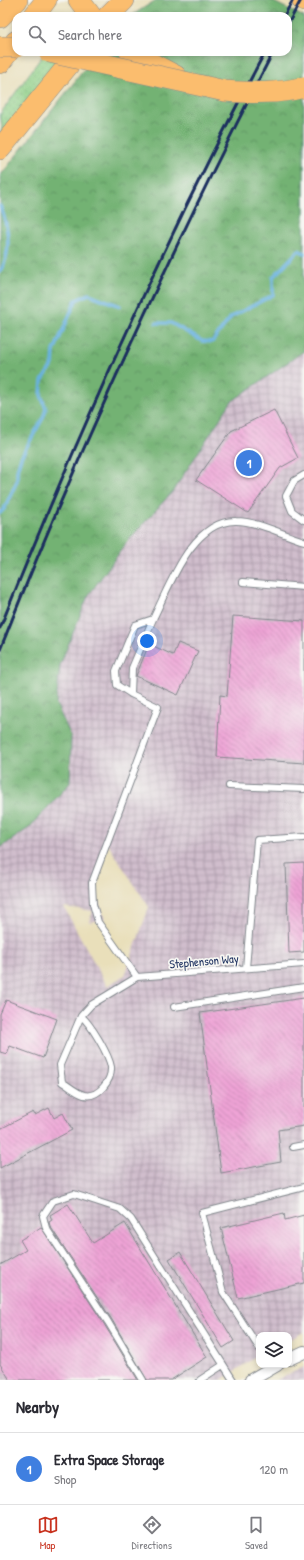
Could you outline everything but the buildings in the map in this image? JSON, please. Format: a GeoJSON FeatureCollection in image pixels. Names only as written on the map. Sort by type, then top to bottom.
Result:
{"type":"FeatureCollection","features":[{"type":"Feature","properties":{"kind":"highway"},"geometry":{"type":"LineString","coordinates":[[0,17],[17,0]]}},
{"type":"Feature","properties":{"kind":"highway"},"geometry":{"type":"LineString","coordinates":[[37,12],[46,0]]}},
{"type":"Feature","properties":{"kind":"highway"},"geometry":{"type":"LineString","coordinates":[[79,0],[88,12]]}},
{"type":"Feature","properties":{"kind":"highway"},"geometry":{"type":"LineString","coordinates":[[112,12],[124,0]]}},
{"type":"Feature","properties":{"kind":"highway"},"geometry":{"type":"LineString","coordinates":[[0,63],[12,46]]}},
{"type":"Feature","properties":{"kind":"highway"},"geometry":{"type":"LineString","coordinates":[[0,48],[12,47]]}},
{"type":"Feature","properties":{"kind":"highway"},"geometry":{"type":"LineString","coordinates":[[66,56],[197,86],[250,93],[274,92],[304,87]]}},
{"type":"Feature","properties":{"kind":"highway"},"geometry":{"type":"LineString","coordinates":[[0,149],[76,56]]}},
{"type":"Feature","properties":{"kind":"highway"},"geometry":{"type":"LineString","coordinates":[[137,56],[154,66],[197,86]]}},
{"type":"Feature","properties":{"kind":"street"},"geometry":{"type":"LineString","coordinates":[[292,1358],[304,1352]]}},
{"type":"Feature","properties":{"kind":"street"},"geometry":{"type":"LineString","coordinates":[[256,1379],[270,1368]]}},
{"type":"Feature","properties":{"kind":"lane"},"geometry":{"type":"LineString","coordinates":[[304,475],[294,481],[286,496],[292,511],[304,520]]}},
{"type":"Feature","properties":{"kind":"lane"},"geometry":{"type":"LineString","coordinates":[[131,694],[132,668],[153,619],[177,570],[192,546],[202,534],[213,527],[227,522],[246,522],[304,541]]}},
{"type":"Feature","properties":{"kind":"lane"},"geometry":{"type":"LineString","coordinates":[[243,582],[304,587]]}},
{"type":"Feature","properties":{"kind":"lane"},"geometry":{"type":"LineString","coordinates":[[137,978],[98,922],[92,891],[95,873],[158,707],[131,694],[117,685],[116,671],[135,625],[153,619]]}},
{"type":"Feature","properties":{"kind":"lane"},"geometry":{"type":"LineString","coordinates":[[228,786],[304,789]]}},
{"type":"Feature","properties":{"kind":"lane"},"geometry":{"type":"LineString","coordinates":[[246,968],[257,840],[304,837]]}},
{"type":"Feature","properties":{"kind":"lane","name":"Stephenson Way"},"geometry":{"type":"LineString","coordinates":[[81,1016],[91,1005],[137,978],[304,964]]}},
{"type":"Feature","properties":{"kind":"lane"},"geometry":{"type":"LineString","coordinates":[[174,1007],[304,987]]}},
{"type":"Feature","properties":{"kind":"lane"},"geometry":{"type":"LineString","coordinates":[[81,1016],[88,1022],[111,1066],[110,1075],[104,1086],[98,1091],[88,1095],[78,1092],[62,1082],[60,1065],[81,1016]]}},
{"type":"Feature","properties":{"kind":"lane"},"geometry":{"type":"LineString","coordinates":[[293,1147],[304,1145]]}},
{"type":"Feature","properties":{"kind":"lane"},"geometry":{"type":"LineString","coordinates":[[256,1343],[223,1292],[202,1213],[304,1186]]}},
{"type":"Feature","properties":{"kind":"lane"},"geometry":{"type":"LineString","coordinates":[[143,1380],[108,1322],[46,1228],[43,1216],[52,1201],[74,1194],[120,1209],[131,1219],[233,1380]]}},
{"type":"Feature","properties":{"kind":"lane"},"geometry":{"type":"LineString","coordinates":[[200,1380],[223,1365]]}},
{"type":"Feature","properties":{"kind":"shaded area"},"geometry":{"type":"Polygon","coordinates":[[[304,167],[304,1332],[292,1338],[292,1332],[256,1332],[256,1357],[221,1380],[0,1380],[0,770],[58,609],[304,167]],[[107,843],[95,880],[98,900],[105,919],[89,922],[93,911],[64,907],[107,986],[125,975],[149,907],[107,843]]]}},
{"type":"Feature","properties":{"kind":"shaded area"},"geometry":{"type":"Polygon","coordinates":[[[304,1367],[304,1380],[276,1380],[304,1367]]]}},
{"type":"Feature","properties":{"kind":"green space"},"geometry":{"type":"Polygon","coordinates":[[[156,0],[270,0],[304,17],[304,351],[231,402],[173,491],[127,542],[88,596],[60,665],[56,704],[71,736],[70,783],[29,828],[0,848],[0,176],[95,56],[292,56],[292,12],[137,12],[156,0]]]}},
{"type":"Feature","properties":{"kind":"green space"},"geometry":{"type":"Polygon","coordinates":[[[42,56],[67,56],[0,137],[2,127],[0,114],[42,56]]]}},
{"type":"Feature","properties":{"kind":"waterway"},"geometry":{"type":"LineString","coordinates":[[0,206],[8,239],[8,248],[4,264],[0,272]]}},
{"type":"Feature","properties":{"kind":"waterway"},"geometry":{"type":"LineString","coordinates":[[156,323],[171,323],[202,341],[212,342],[231,317],[273,295],[273,277],[299,250],[304,253]]}},
{"type":"Feature","properties":{"kind":"waterway"},"geometry":{"type":"LineString","coordinates":[[0,513],[4,509],[17,481],[17,470],[21,457],[43,418],[46,409],[41,395],[42,381],[53,364],[54,351],[76,300],[89,294],[120,306]]}},
{"type":"Feature","properties":{"kind":"railway"},"geometry":{"type":"LineString","coordinates":[[286,12],[293,0]]}},
{"type":"Feature","properties":{"kind":"railway"},"geometry":{"type":"LineString","coordinates":[[292,17],[301,0]]}},
{"type":"Feature","properties":{"kind":"railway"},"geometry":{"type":"LineString","coordinates":[[0,628],[92,409],[158,264],[228,122],[263,56]]}},
{"type":"Feature","properties":{"kind":"railway"},"geometry":{"type":"LineString","coordinates":[[0,650],[62,498],[129,348],[199,199],[271,56]]}},
{"type":"Feature","properties":{"kind":"place","name":"Extra Space Storage"},"geometry":{"type":"Point","coordinates":[249,463]}}]}
